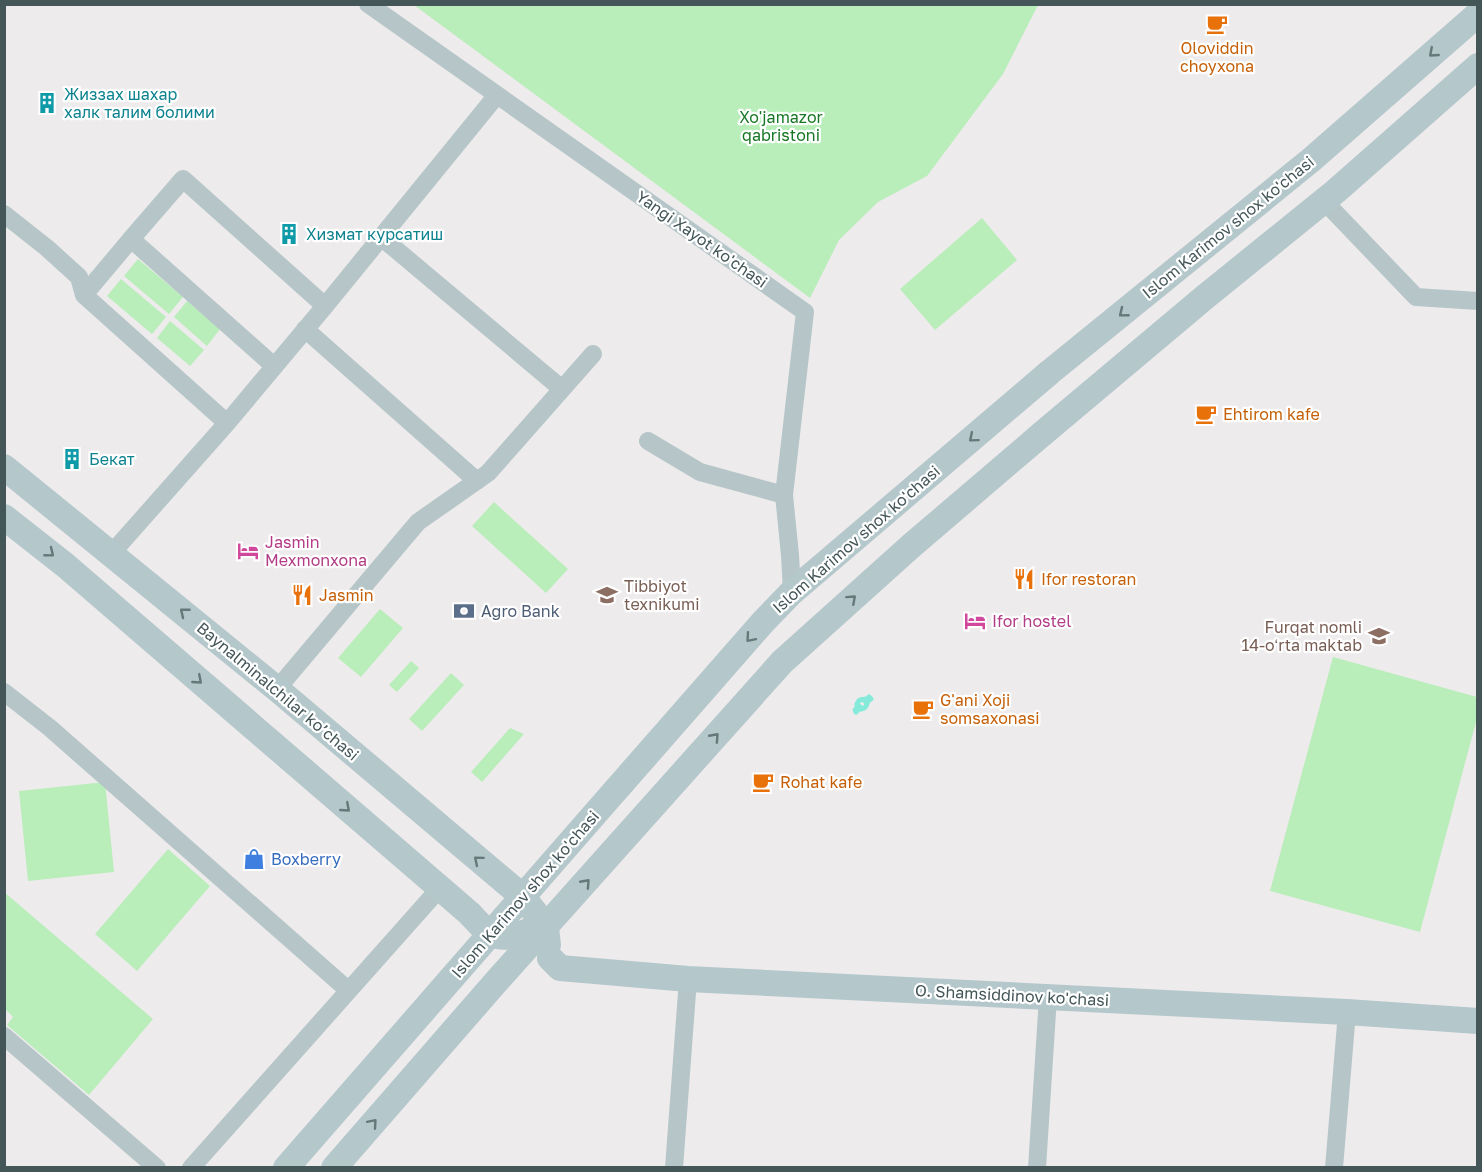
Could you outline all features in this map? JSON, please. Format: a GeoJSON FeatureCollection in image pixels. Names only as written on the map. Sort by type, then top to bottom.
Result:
{"type":"FeatureCollection","features":[{"type":"Feature","properties":{"kind":"main road","name":"Islom Karimov shox ko'chasi"},"geometry":{"type":"LineString","coordinates":[[286,1167],[763,622],[792,592],[1050,372],[1311,160],[1478,14]]}},
{"type":"Feature","properties":{"kind":"main road"},"geometry":{"type":"LineString","coordinates":[[334,1167],[782,662],[911,546],[1205,297],[1330,196],[1478,66]]}},
{"type":"Feature","properties":{"kind":"main road"},"geometry":{"type":"LineString","coordinates":[[1311,160],[1306,177],[1313,188],[1330,196]]}},
{"type":"Feature","properties":{"kind":"main road"},"geometry":{"type":"LineString","coordinates":[[1180,266],[1191,262],[1207,270],[1211,287],[1205,297]]}},
{"type":"Feature","properties":{"kind":"main road","name":"Baynalminalchilar ko’chasi"},"geometry":{"type":"LineString","coordinates":[[4,467],[277,689],[550,921],[550,958]]}},
{"type":"Feature","properties":{"kind":"main road"},"geometry":{"type":"LineString","coordinates":[[4,517],[65,565],[518,958],[550,958]]}},
{"type":"Feature","properties":{"kind":"main road"},"geometry":{"type":"LineString","coordinates":[[491,934],[510,936],[521,934],[550,921]]}},
{"type":"Feature","properties":{"kind":"main road","name":"O. Shamsiddinov ko'chasi"},"geometry":{"type":"LineString","coordinates":[[550,958],[560,968],[688,979],[1347,1012],[1478,1021]]}},
{"type":"Feature","properties":{"kind":"street","name":"Yangi Xayot ko'chasi"},"geometry":{"type":"LineString","coordinates":[[368,4],[805,312],[784,495],[792,592]]}},
{"type":"Feature","properties":{"kind":"street"},"geometry":{"type":"LineString","coordinates":[[111,554],[227,423],[497,95]]}},
{"type":"Feature","properties":{"kind":"street"},"geometry":{"type":"LineString","coordinates":[[84,295],[183,179],[324,306]]}},
{"type":"Feature","properties":{"kind":"street"},"geometry":{"type":"LineString","coordinates":[[1330,196],[1416,297],[1478,301]]}},
{"type":"Feature","properties":{"kind":"street"},"geometry":{"type":"LineString","coordinates":[[4,214],[79,277],[84,295],[227,423]]}},
{"type":"Feature","properties":{"kind":"street"},"geometry":{"type":"LineString","coordinates":[[381,237],[562,389]]}},
{"type":"Feature","properties":{"kind":"street"},"geometry":{"type":"LineString","coordinates":[[131,239],[274,366]]}},
{"type":"Feature","properties":{"kind":"street"},"geometry":{"type":"LineString","coordinates":[[305,329],[477,481]]}},
{"type":"Feature","properties":{"kind":"street"},"geometry":{"type":"LineString","coordinates":[[277,689],[418,522],[489,473],[593,354]]}},
{"type":"Feature","properties":{"kind":"street"},"geometry":{"type":"LineString","coordinates":[[648,441],[700,472],[784,495]]}},
{"type":"Feature","properties":{"kind":"street"},"geometry":{"type":"LineString","coordinates":[[4,692],[50,728],[348,990]]}},
{"type":"Feature","properties":{"kind":"street"},"geometry":{"type":"LineString","coordinates":[[191,1167],[440,889]]}},
{"type":"Feature","properties":{"kind":"street"},"geometry":{"type":"LineString","coordinates":[[674,1167],[688,979]]}},
{"type":"Feature","properties":{"kind":"street"},"geometry":{"type":"LineString","coordinates":[[1037,1167],[1048,997]]}},
{"type":"Feature","properties":{"kind":"street"},"geometry":{"type":"LineString","coordinates":[[1334,1167],[1347,1012]]}},
{"type":"Feature","properties":{"kind":"street"},"geometry":{"type":"LineString","coordinates":[[4,1036],[157,1167]]}},
{"type":"Feature","properties":{"kind":"green space","name":"Xo'jamazor qabristoni"},"geometry":{"type":"Polygon","coordinates":[[[414,5],[1038,5],[1003,74],[927,176],[878,202],[839,240],[810,298],[414,5]]]}},
{"type":"Feature","properties":{"kind":"green space"},"geometry":{"type":"Polygon","coordinates":[[[982,218],[1017,260],[935,330],[900,289],[982,218]]]}},
{"type":"Feature","properties":{"kind":"green space"},"geometry":{"type":"Polygon","coordinates":[[[138,259],[183,297],[169,314],[124,276],[138,259]]]}},
{"type":"Feature","properties":{"kind":"green space"},"geometry":{"type":"Polygon","coordinates":[[[121,279],[166,317],[152,334],[107,296],[121,279]]]}},
{"type":"Feature","properties":{"kind":"green space"},"geometry":{"type":"Polygon","coordinates":[[[187,301],[220,329],[207,346],[174,317],[187,301]]]}},
{"type":"Feature","properties":{"kind":"green space"},"geometry":{"type":"Polygon","coordinates":[[[170,321],[204,350],[190,366],[157,338],[170,321]]]}},
{"type":"Feature","properties":{"kind":"green space"},"geometry":{"type":"Polygon","coordinates":[[[494,502],[568,569],[546,593],[472,526],[494,502]]]}},
{"type":"Feature","properties":{"kind":"green space"},"geometry":{"type":"Polygon","coordinates":[[[380,609],[403,628],[361,677],[338,658],[380,609]]]}},
{"type":"Feature","properties":{"kind":"green space"},"geometry":{"type":"Polygon","coordinates":[[[1333,657],[1477,697],[1477,718],[1420,932],[1270,891],[1333,657]]]}},
{"type":"Feature","properties":{"kind":"green space"},"geometry":{"type":"Polygon","coordinates":[[[411,661],[419,668],[397,692],[389,685],[411,661]]]}},
{"type":"Feature","properties":{"kind":"green space"},"geometry":{"type":"Polygon","coordinates":[[[451,673],[464,685],[422,731],[409,719],[451,673]]]}},
{"type":"Feature","properties":{"kind":"green space"},"geometry":{"type":"Polygon","coordinates":[[[510,728],[524,734],[482,782],[471,772],[510,728]]]}},
{"type":"Feature","properties":{"kind":"green space"},"geometry":{"type":"Polygon","coordinates":[[[105,782],[114,872],[28,881],[19,791],[105,782]]]}},
{"type":"Feature","properties":{"kind":"green space"},"geometry":{"type":"Polygon","coordinates":[[[168,849],[210,886],[137,971],[95,934],[168,849]]]}},
{"type":"Feature","properties":{"kind":"green space"},"geometry":{"type":"Polygon","coordinates":[[[4,892],[153,1019],[89,1095],[7,1025],[13,1017],[5,1009],[4,892]]]}},
{"type":"Feature","properties":{"kind":"waterway"},"geometry":{"type":"LineString","coordinates":[[869,697],[871,699],[867,704],[863,700],[869,697]]}},
{"type":"Feature","properties":{"kind":"waterway"},"geometry":{"type":"LineString","coordinates":[[862,700],[866,704],[862,708],[858,704],[862,700]]}},
{"type":"Feature","properties":{"kind":"waterway"},"geometry":{"type":"LineString","coordinates":[[857,704],[862,709],[856,712],[855,710],[857,704]]}},
{"type":"Feature","properties":{"kind":"place","name":"Oloviddin choyxona"},"geometry":{"type":"Point","coordinates":[1217,24]}},
{"type":"Feature","properties":{"kind":"place","name":"Жиззах шахар халк талим болими"},"geometry":{"type":"Point","coordinates":[47,103]}},
{"type":"Feature","properties":{"kind":"place","name":"Хизмат курсатиш"},"geometry":{"type":"Point","coordinates":[289,234]}},
{"type":"Feature","properties":{"kind":"place","name":"Ehtirom kafe"},"geometry":{"type":"Point","coordinates":[1206,414]}},
{"type":"Feature","properties":{"kind":"place","name":"Бекат"},"geometry":{"type":"Point","coordinates":[72,459]}},
{"type":"Feature","properties":{"kind":"place","name":"Jasmin Mexmonxona"},"geometry":{"type":"Point","coordinates":[248,551]}},
{"type":"Feature","properties":{"kind":"place","name":"Ifor restoran"},"geometry":{"type":"Point","coordinates":[1024,579]}},
{"type":"Feature","properties":{"kind":"place","name":"Jasmin"},"geometry":{"type":"Point","coordinates":[302,595]}},
{"type":"Feature","properties":{"kind":"place","name":"Tibbiyot texnikumi"},"geometry":{"type":"Point","coordinates":[607,595]}},
{"type":"Feature","properties":{"kind":"place","name":"Agro Bank"},"geometry":{"type":"Point","coordinates":[464,611]}},
{"type":"Feature","properties":{"kind":"place","name":"Ifor hostel"},"geometry":{"type":"Point","coordinates":[975,621]}},
{"type":"Feature","properties":{"kind":"place","name":"Furqat nomli 14-oʻrta maktab"},"geometry":{"type":"Point","coordinates":[1379,636]}},
{"type":"Feature","properties":{"kind":"place","name":"G'ani Xoji somsaxonasi"},"geometry":{"type":"Point","coordinates":[923,709]}},
{"type":"Feature","properties":{"kind":"place","name":"Rohat kafe"},"geometry":{"type":"Point","coordinates":[763,782]}},
{"type":"Feature","properties":{"kind":"place","name":"Boxberry"},"geometry":{"type":"Point","coordinates":[254,859]}}]}
